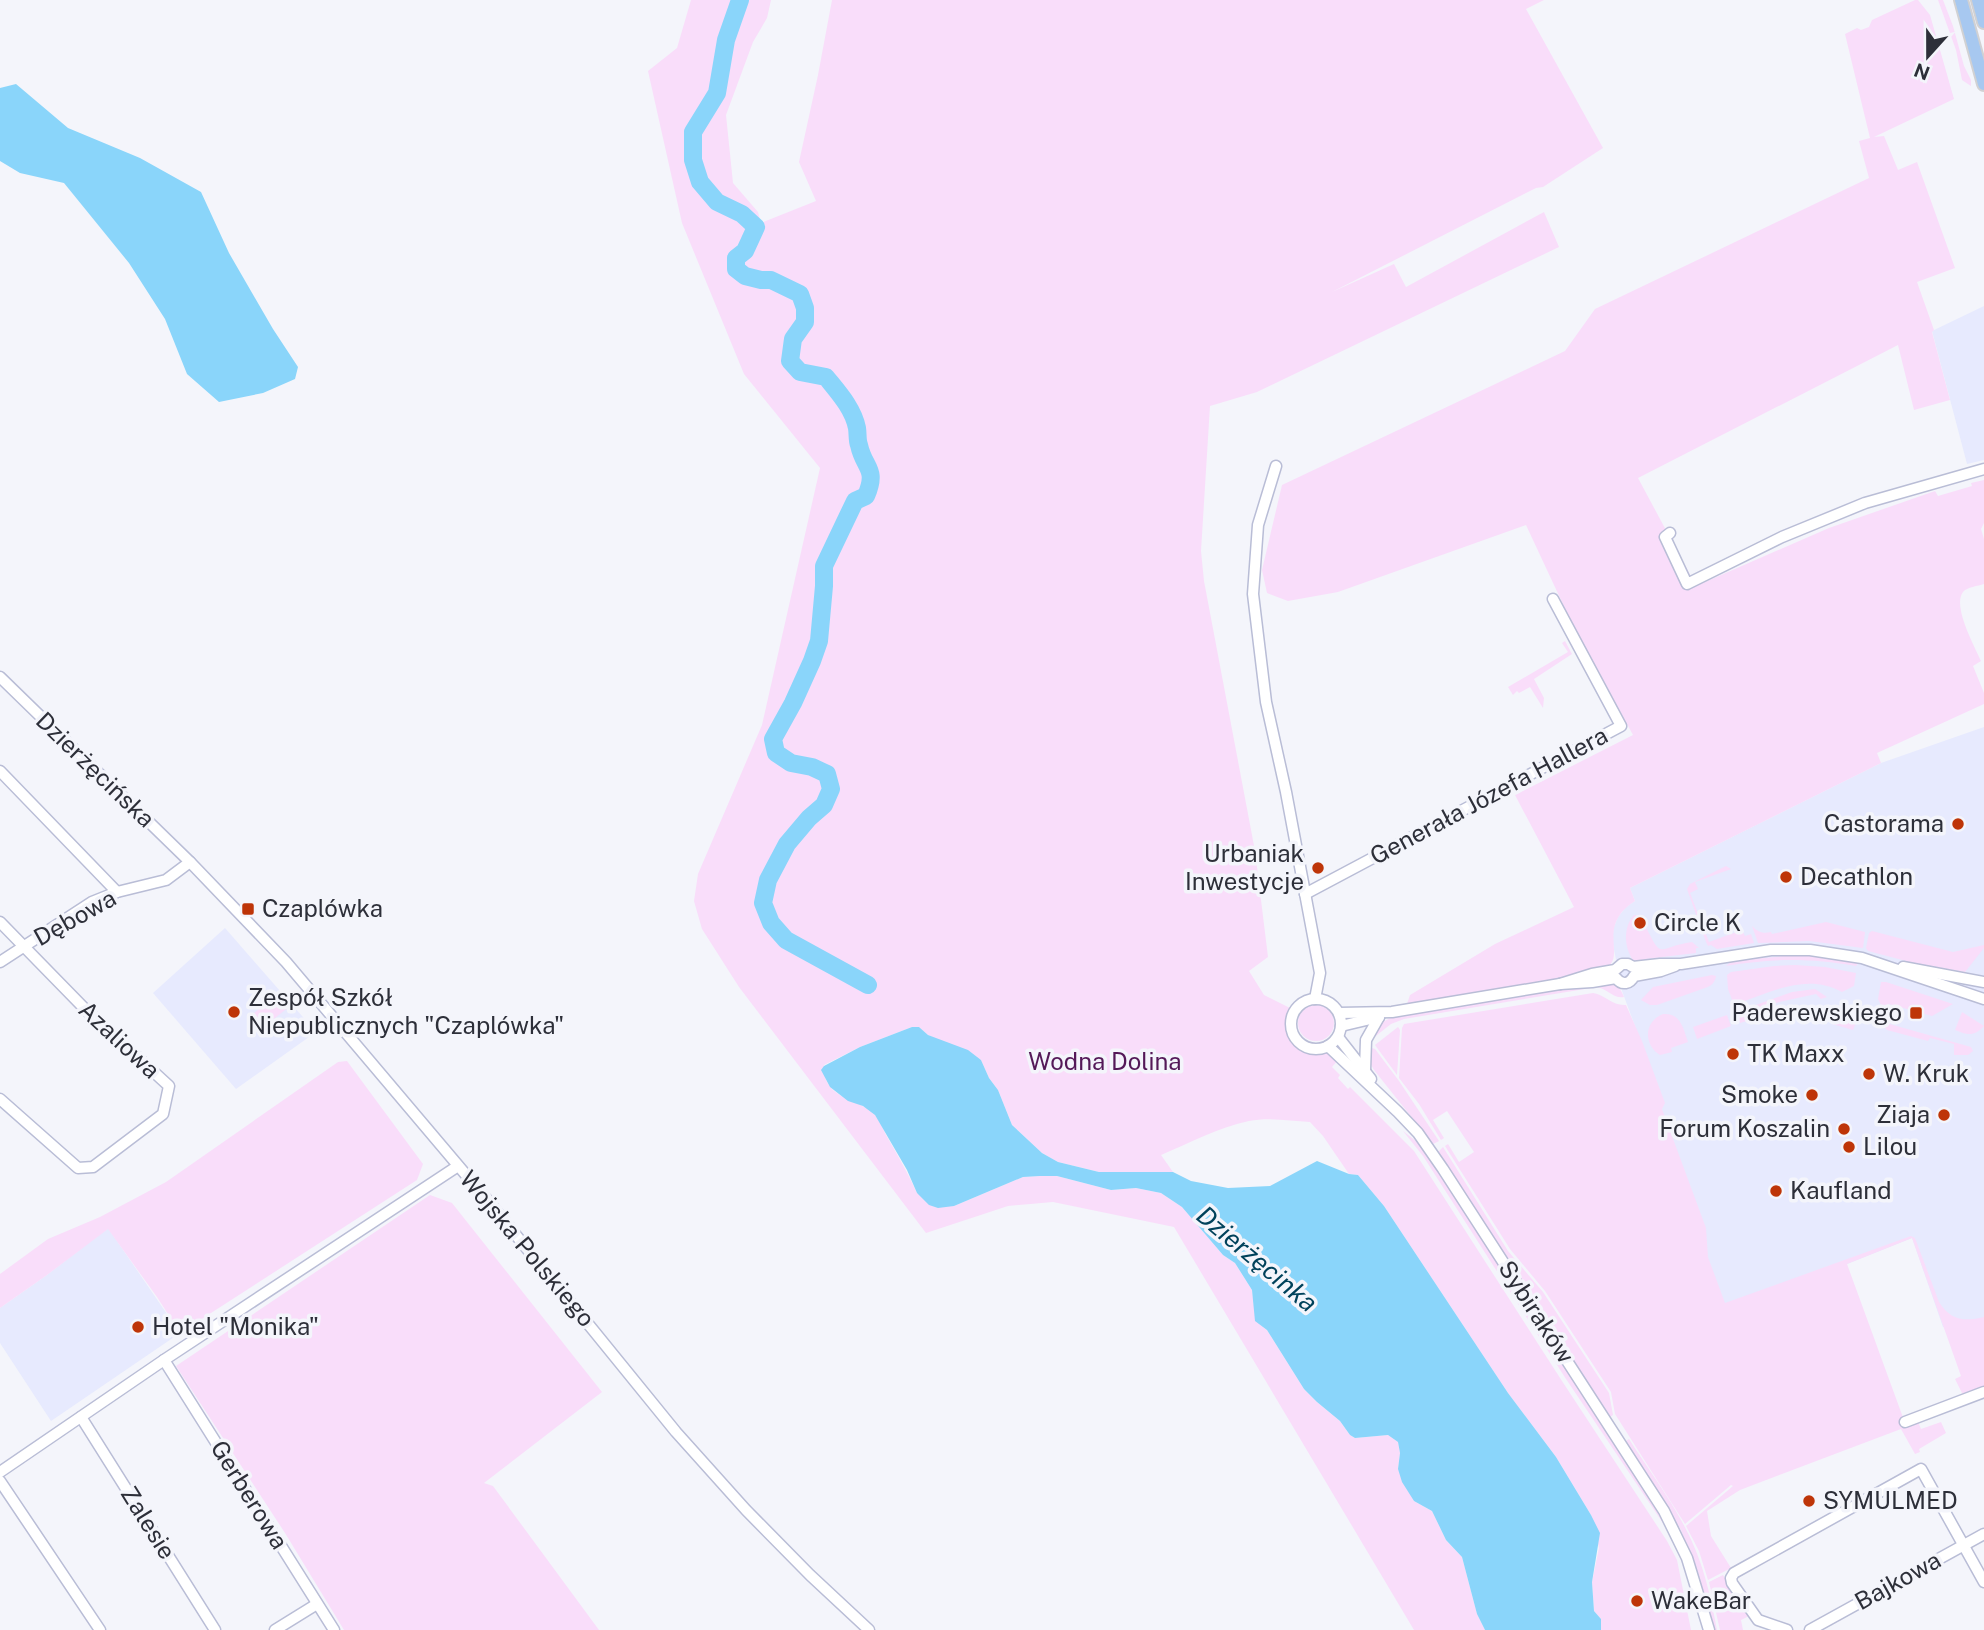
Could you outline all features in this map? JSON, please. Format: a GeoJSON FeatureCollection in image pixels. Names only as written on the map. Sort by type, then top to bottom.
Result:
{"type":"FeatureCollection","features":[{"type":"Feature","properties":{"kind":"main road"},"geometry":{"type":"LineString","coordinates":[[1961,0],[1984,84]]}},
{"type":"Feature","properties":{"kind":"main road"},"geometry":{"type":"LineString","coordinates":[[1978,0],[1984,22]]}},
{"type":"Feature","properties":{"kind":"street"},"geometry":{"type":"LineString","coordinates":[[1276,466],[1258,525],[1253,594],[1266,702],[1320,973],[1315,999]]}},
{"type":"Feature","properties":{"kind":"street"},"geometry":{"type":"LineString","coordinates":[[1670,533],[1665,537],[1688,584],[1782,537],[1865,503],[1984,469]]}},
{"type":"Feature","properties":{"kind":"street","name":"Generała Józefa Hallera"},"geometry":{"type":"LineString","coordinates":[[1305,894],[1620,726],[1553,599]]}},
{"type":"Feature","properties":{"kind":"street","name":"Dzierżęcińska"},"geometry":{"type":"LineString","coordinates":[[0,677],[190,862]]}},
{"type":"Feature","properties":{"kind":"street"},"geometry":{"type":"LineString","coordinates":[[0,771],[117,892]]}},
{"type":"Feature","properties":{"kind":"street","name":"Dębowa"},"geometry":{"type":"LineString","coordinates":[[0,962],[92,902],[117,892],[166,880],[190,862]]}},
{"type":"Feature","properties":{"kind":"street","name":"Wojska Polskiego"},"geometry":{"type":"LineString","coordinates":[[190,862],[286,962],[489,1202],[676,1432],[746,1510],[869,1630]]}},
{"type":"Feature","properties":{"kind":"street"},"geometry":{"type":"LineString","coordinates":[[0,922],[24,946]]}},
{"type":"Feature","properties":{"kind":"street","name":"Azaliowa"},"geometry":{"type":"LineString","coordinates":[[0,1099],[78,1168],[93,1167],[163,1114],[169,1086],[84,1009],[24,946]]}},
{"type":"Feature","properties":{"kind":"street"},"geometry":{"type":"LineString","coordinates":[[1633,972],[1660,964],[1681,964],[1750,953],[1791,950],[1838,953],[1881,964],[1984,999]]}},
{"type":"Feature","properties":{"kind":"street"},"geometry":{"type":"LineString","coordinates":[[1339,1013],[1392,1012],[1560,984],[1592,982],[1615,974],[1622,964],[1628,964],[1633,972],[1631,981],[1625,984],[1619,982],[1615,974]]}},
{"type":"Feature","properties":{"kind":"street"},"geometry":{"type":"LineString","coordinates":[[1881,964],[1984,982]]}},
{"type":"Feature","properties":{"kind":"street"},"geometry":{"type":"LineString","coordinates":[[1315,999],[1327,1001],[1339,1013],[1341,1026],[1338,1037],[1328,1045],[1317,1048],[1306,1046],[1297,1039],[1292,1028],[1293,1016],[1304,1002],[1315,999]]}},
{"type":"Feature","properties":{"kind":"street"},"geometry":{"type":"LineString","coordinates":[[1341,1026],[1392,1012]]}},
{"type":"Feature","properties":{"kind":"street"},"geometry":{"type":"LineString","coordinates":[[1365,1071],[1366,1040],[1378,1017]]}},
{"type":"Feature","properties":{"kind":"street"},"geometry":{"type":"LineString","coordinates":[[1338,1037],[1398,1112]]}},
{"type":"Feature","properties":{"kind":"street","name":"Sybiraków"},"geometry":{"type":"LineString","coordinates":[[1328,1045],[1418,1133],[1443,1169],[1664,1511],[1687,1558],[1707,1630]]}},
{"type":"Feature","properties":{"kind":"street"},"geometry":{"type":"LineString","coordinates":[[0,1472],[458,1166]]}},
{"type":"Feature","properties":{"kind":"street","name":"Gerberowa"},"geometry":{"type":"LineString","coordinates":[[164,1360],[334,1630]]}},
{"type":"Feature","properties":{"kind":"street"},"geometry":{"type":"LineString","coordinates":[[1905,1422],[1984,1392]]}},
{"type":"Feature","properties":{"kind":"street","name":"Zalesie"},"geometry":{"type":"LineString","coordinates":[[81,1417],[215,1630]]}},
{"type":"Feature","properties":{"kind":"street"},"geometry":{"type":"LineString","coordinates":[[1787,1630],[1758,1620],[1732,1583],[1734,1573],[1921,1469],[1984,1582]]}},
{"type":"Feature","properties":{"kind":"street"},"geometry":{"type":"LineString","coordinates":[[0,1481],[100,1630]]}},
{"type":"Feature","properties":{"kind":"street","name":"Bajkowa"},"geometry":{"type":"LineString","coordinates":[[1812,1630],[1984,1534]]}},
{"type":"Feature","properties":{"kind":"street"},"geometry":{"type":"LineString","coordinates":[[275,1630],[317,1604]]}},
{"type":"Feature","properties":{"kind":"shaded area"},"geometry":{"type":"Polygon","coordinates":[[[1984,306],[1984,460],[1967,464],[1932,331],[1984,306]]]}},
{"type":"Feature","properties":{"kind":"shaded area"},"geometry":{"type":"Polygon","coordinates":[[[1984,727],[1984,1337],[1943,1327],[1912,1238],[1722,1309],[1622,991],[1612,939],[1618,917],[1635,901],[1630,888],[1881,763],[1984,727]]]}},
{"type":"Feature","properties":{"kind":"shaded area","name":"Zespół Szkół Niepublicznych \"Czaplówka\""},"geometry":{"type":"Polygon","coordinates":[[[225,928],[316,1032],[236,1089],[153,993],[225,928]]]}},
{"type":"Feature","properties":{"kind":"shaded area"},"geometry":{"type":"Polygon","coordinates":[[[108,1228],[180,1333],[51,1421],[0,1343],[0,1308],[108,1228]]]}},
{"type":"Feature","properties":{"kind":"green space"},"geometry":{"type":"Polygon","coordinates":[[[691,0],[771,0],[767,18],[753,42],[726,115],[733,183],[758,212],[761,223],[816,201],[799,162],[832,0],[1544,0],[1526,9],[1603,148],[1543,187],[1536,188],[1332,292],[1394,264],[1406,287],[1544,212],[1559,247],[1257,392],[1210,406],[1201,551],[1204,581],[1255,851],[1268,957],[1249,971],[1264,995],[1292,1009],[1289,1027],[1295,1042],[1305,1049],[1325,1052],[1338,1060],[1332,1067],[1340,1075],[1338,1078],[1414,1151],[1667,1541],[1677,1560],[1691,1630],[1601,1630],[1601,1619],[1594,1611],[1592,1582],[1599,1548],[1591,1515],[1556,1457],[1508,1393],[1384,1206],[1358,1175],[1349,1174],[1310,1122],[1264,1119],[1227,1127],[1161,1155],[1173,1172],[1099,1172],[1058,1162],[1042,1153],[1012,1125],[998,1090],[981,1060],[928,1035],[919,1027],[912,1027],[860,1047],[824,1065],[825,1076],[835,1091],[877,1117],[917,1193],[954,1206],[1023,1177],[1057,1176],[1111,1190],[1136,1188],[1161,1193],[1182,1207],[1223,1255],[1235,1263],[1252,1290],[1256,1321],[1267,1330],[1304,1389],[1355,1438],[1388,1435],[1398,1442],[1398,1469],[1414,1501],[1432,1511],[1446,1540],[1462,1557],[1477,1614],[1485,1630],[1414,1630],[1174,1227],[1053,1202],[1008,1206],[926,1233],[739,987],[702,929],[694,901],[698,874],[762,725],[820,468],[744,374],[682,223],[648,71],[677,48],[691,0]]]}},
{"type":"Feature","properties":{"kind":"green space"},"geometry":{"type":"Polygon","coordinates":[[[1918,0],[1930,15],[1954,99],[1874,137],[1884,136],[1898,170],[1917,162],[1955,268],[1917,282],[1934,330],[1932,332],[1950,400],[1914,410],[1898,345],[1638,478],[1696,586],[1829,528],[1935,491],[1938,496],[1984,480],[1984,523],[1981,529],[1984,539],[1984,584],[1963,592],[1960,607],[1981,661],[1973,666],[1984,693],[1984,704],[1877,753],[1881,763],[1630,888],[1635,901],[1623,910],[1617,920],[1614,929],[1614,955],[1607,968],[1407,1004],[1410,995],[1495,944],[1574,907],[1515,795],[1633,735],[1568,615],[1526,525],[1338,592],[1288,601],[1267,593],[1262,570],[1282,485],[1565,351],[1595,309],[1869,178],[1859,141],[1870,138],[1845,34],[1857,28],[1861,30],[1869,27],[1872,20],[1918,0]]]}},
{"type":"Feature","properties":{"kind":"green space"},"geometry":{"type":"Polygon","coordinates":[[[1938,0],[1943,0],[1953,26],[1971,86],[1962,80],[1956,50],[1938,0]]]}},
{"type":"Feature","properties":{"kind":"green space"},"geometry":{"type":"Polygon","coordinates":[[[1565,641],[1572,654],[1534,679],[1544,698],[1543,708],[1530,687],[1513,695],[1508,687],[1568,652],[1562,643],[1565,641]]]}},
{"type":"Feature","properties":{"kind":"green space"},"geometry":{"type":"Polygon","coordinates":[[[1726,866],[1731,869],[1695,882],[1698,889],[1690,893],[1709,942],[1742,930],[1745,936],[1751,934],[1754,943],[1717,949],[1708,946],[1706,942],[1687,889],[1690,884],[1726,866]]]}},
{"type":"Feature","properties":{"kind":"green space"},"geometry":{"type":"Polygon","coordinates":[[[1634,915],[1642,916],[1643,918],[1635,922],[1637,928],[1645,925],[1659,948],[1666,949],[1692,942],[1699,948],[1696,948],[1696,953],[1645,959],[1645,963],[1633,960],[1626,937],[1628,925],[1634,915]]]}},
{"type":"Feature","properties":{"kind":"green space"},"geometry":{"type":"Polygon","coordinates":[[[1826,922],[1865,932],[1863,948],[1809,941],[1758,943],[1752,926],[1760,932],[1772,934],[1826,922]]]}},
{"type":"Feature","properties":{"kind":"green space"},"geometry":{"type":"Polygon","coordinates":[[[1872,931],[1953,952],[1984,945],[1984,948],[1965,972],[1868,951],[1866,948],[1869,933],[1872,931]]]}},
{"type":"Feature","properties":{"kind":"green space"},"geometry":{"type":"Polygon","coordinates":[[[1795,955],[1859,962],[1856,966],[1807,960],[1776,960],[1726,966],[1732,961],[1795,955]]]}},
{"type":"Feature","properties":{"kind":"green space"},"geometry":{"type":"Polygon","coordinates":[[[1795,965],[1856,973],[1854,986],[1842,992],[1815,984],[1788,986],[1734,1005],[1728,989],[1727,975],[1731,972],[1795,965]]]}},
{"type":"Feature","properties":{"kind":"green space"},"geometry":{"type":"Polygon","coordinates":[[[1716,976],[1709,986],[1657,1005],[1641,1000],[1653,987],[1716,976]]]}},
{"type":"Feature","properties":{"kind":"green space"},"geometry":{"type":"Polygon","coordinates":[[[1881,982],[1953,1004],[1932,1016],[1889,1004],[1884,1011],[1878,999],[1881,982]]]}},
{"type":"Feature","properties":{"kind":"green space"},"geometry":{"type":"Polygon","coordinates":[[[1609,983],[1618,987],[1624,997],[1617,997],[1597,987],[1404,1019],[1391,1024],[1372,1039],[1381,1024],[1396,1016],[1609,983]]]}},
{"type":"Feature","properties":{"kind":"green space"},"geometry":{"type":"Polygon","coordinates":[[[1815,989],[1827,997],[1821,999],[1816,994],[1779,1002],[1757,1010],[1759,1017],[1740,1023],[1736,1012],[1792,992],[1815,989]]]}},
{"type":"Feature","properties":{"kind":"green space"},"geometry":{"type":"Polygon","coordinates":[[[1593,993],[1617,1004],[1626,1005],[1642,1041],[1665,1103],[1662,1109],[1706,1228],[1708,1257],[1725,1303],[1911,1236],[1915,1238],[1943,1308],[1958,1318],[1984,1317],[1984,1390],[1970,1395],[1962,1393],[1955,1379],[1961,1376],[1912,1238],[1847,1264],[1905,1423],[1918,1422],[1921,1429],[1941,1422],[1946,1433],[1915,1454],[1901,1429],[1740,1490],[1707,1511],[1711,1536],[1731,1568],[1708,1580],[1699,1551],[1686,1526],[1733,1486],[1685,1524],[1615,1414],[1611,1392],[1545,1291],[1510,1249],[1445,1146],[1448,1144],[1459,1162],[1474,1152],[1447,1111],[1433,1120],[1444,1138],[1441,1140],[1399,1078],[1404,1024],[1593,993]]]}},
{"type":"Feature","properties":{"kind":"green space"},"geometry":{"type":"Polygon","coordinates":[[[279,994],[290,1006],[265,1026],[254,1013],[279,994]]]}},
{"type":"Feature","properties":{"kind":"green space"},"geometry":{"type":"Polygon","coordinates":[[[1316,1005],[1329,1010],[1334,1023],[1329,1036],[1316,1041],[1303,1036],[1298,1023],[1303,1010],[1316,1005]]]}},
{"type":"Feature","properties":{"kind":"green space"},"geometry":{"type":"Polygon","coordinates":[[[1837,1008],[1856,1015],[1858,1018],[1853,1030],[1832,1024],[1828,1011],[1837,1008]]]}},
{"type":"Feature","properties":{"kind":"green space"},"geometry":{"type":"Polygon","coordinates":[[[1962,1012],[1984,1026],[1970,1034],[1955,1030],[1962,1012]]]}},
{"type":"Feature","properties":{"kind":"green space"},"geometry":{"type":"Polygon","coordinates":[[[1663,1014],[1678,1019],[1688,1042],[1671,1048],[1672,1052],[1660,1055],[1651,1046],[1648,1034],[1652,1022],[1663,1014]]]}},
{"type":"Feature","properties":{"kind":"green space"},"geometry":{"type":"Polygon","coordinates":[[[1727,1015],[1731,1026],[1697,1039],[1693,1027],[1727,1015]]]}},
{"type":"Feature","properties":{"kind":"green space"},"geometry":{"type":"Polygon","coordinates":[[[1886,1023],[1971,1047],[1973,1051],[1968,1055],[1954,1055],[1954,1044],[1930,1038],[1928,1041],[1887,1030],[1886,1023]]]}},
{"type":"Feature","properties":{"kind":"green space"},"geometry":{"type":"Polygon","coordinates":[[[1398,1027],[1400,1030],[1397,1075],[1375,1045],[1398,1027]]]}},
{"type":"Feature","properties":{"kind":"green space"},"geometry":{"type":"Polygon","coordinates":[[[1368,1047],[1375,1049],[1439,1141],[1433,1144],[1374,1070],[1370,1063],[1368,1047]]]}},
{"type":"Feature","properties":{"kind":"green space"},"geometry":{"type":"Polygon","coordinates":[[[347,1061],[423,1164],[417,1180],[180,1333],[108,1229],[0,1308],[0,1274],[48,1239],[100,1217],[166,1182],[338,1062],[347,1061]]]}},
{"type":"Feature","properties":{"kind":"green space"},"geometry":{"type":"Polygon","coordinates":[[[1403,1131],[1421,1145],[1673,1538],[1566,1379],[1423,1156],[1403,1131]]]}},
{"type":"Feature","properties":{"kind":"green space"},"geometry":{"type":"Polygon","coordinates":[[[1443,1147],[1508,1251],[1543,1292],[1609,1393],[1613,1415],[1610,1417],[1438,1152],[1443,1147]]]}},
{"type":"Feature","properties":{"kind":"green space"},"geometry":{"type":"Polygon","coordinates":[[[430,1195],[452,1203],[602,1392],[484,1483],[493,1486],[599,1630],[344,1630],[285,1533],[176,1366],[430,1195]]]}},
{"type":"Feature","properties":{"kind":"green space"},"geometry":{"type":"Polygon","coordinates":[[[1629,1439],[1674,1507],[1689,1536],[1706,1580],[1717,1630],[1713,1630],[1700,1580],[1681,1530],[1626,1441],[1629,1439]]]}},
{"type":"Feature","properties":{"kind":"green space"},"geometry":{"type":"Polygon","coordinates":[[[1723,1575],[1749,1616],[1741,1620],[1743,1630],[1720,1630],[1709,1582],[1723,1575]]]}},
{"type":"Feature","properties":{"kind":"water"},"geometry":{"type":"Polygon","coordinates":[[[16,84],[68,128],[140,158],[201,192],[229,253],[298,367],[295,379],[263,393],[219,402],[187,374],[165,319],[129,263],[64,183],[20,173],[0,161],[0,88],[16,84]]]}},
{"type":"Feature","properties":{"kind":"water","name":"Wodna Dolina"},"geometry":{"type":"Polygon","coordinates":[[[912,1027],[919,1027],[928,1035],[968,1050],[981,1060],[998,1090],[1012,1125],[1042,1153],[1058,1162],[1099,1172],[1173,1172],[1191,1181],[1228,1188],[1270,1186],[1317,1161],[1358,1175],[1384,1206],[1508,1393],[1556,1457],[1591,1515],[1600,1533],[1592,1582],[1594,1611],[1601,1619],[1601,1630],[1485,1630],[1477,1614],[1462,1557],[1446,1540],[1432,1511],[1414,1501],[1402,1482],[1398,1469],[1398,1442],[1388,1435],[1355,1438],[1304,1389],[1267,1330],[1255,1321],[1252,1290],[1235,1263],[1223,1255],[1182,1207],[1161,1193],[1136,1188],[1111,1190],[1057,1176],[1040,1176],[1023,1177],[954,1206],[938,1208],[929,1205],[917,1193],[875,1115],[863,1106],[848,1101],[830,1087],[821,1070],[860,1047],[912,1027]]]}},
{"type":"Feature","properties":{"kind":"waterway","name":"Dzierżęcinka"},"geometry":{"type":"LineString","coordinates":[[740,0],[726,40],[717,93],[693,132],[693,160],[700,182],[717,202],[742,214],[756,227],[745,251],[736,258],[736,269],[745,276],[771,280],[800,294],[805,308],[805,322],[793,339],[790,361],[800,372],[826,377],[844,401],[855,421],[858,443],[871,480],[866,496],[855,501],[824,566],[819,641],[793,703],[773,739],[776,753],[791,763],[812,767],[827,774],[831,789],[824,805],[787,844],[768,880],[763,903],[771,923],[786,940],[868,985]]}},
{"type":"Feature","properties":{"kind":"place","name":"Castorama"},"geometry":{"type":"Point","coordinates":[1958,824]}},
{"type":"Feature","properties":{"kind":"place","name":"Urbaniak Inwestycje"},"geometry":{"type":"Point","coordinates":[1318,868]}},
{"type":"Feature","properties":{"kind":"place","name":"Decathlon"},"geometry":{"type":"Point","coordinates":[1786,877]}},
{"type":"Feature","properties":{"kind":"place","name":"Czaplówka"},"geometry":{"type":"Point","coordinates":[248,909]}},
{"type":"Feature","properties":{"kind":"place","name":"Circle K"},"geometry":{"type":"Point","coordinates":[1640,923]}},
{"type":"Feature","properties":{"kind":"place","name":"Zespół Szkół Niepublicznych \"Czaplówka\""},"geometry":{"type":"Point","coordinates":[234,1012]}},
{"type":"Feature","properties":{"kind":"place","name":"Paderewskiego"},"geometry":{"type":"Point","coordinates":[1916,1013]}},
{"type":"Feature","properties":{"kind":"place","name":"TK Maxx"},"geometry":{"type":"Point","coordinates":[1733,1054]}},
{"type":"Feature","properties":{"kind":"place","name":"W. Kruk"},"geometry":{"type":"Point","coordinates":[1869,1074]}},
{"type":"Feature","properties":{"kind":"place","name":"Smoke"},"geometry":{"type":"Point","coordinates":[1812,1095]}},
{"type":"Feature","properties":{"kind":"place","name":"Ziaja"},"geometry":{"type":"Point","coordinates":[1944,1115]}},
{"type":"Feature","properties":{"kind":"place","name":"Forum Koszalin"},"geometry":{"type":"Point","coordinates":[1844,1129]}},
{"type":"Feature","properties":{"kind":"place","name":"Lilou"},"geometry":{"type":"Point","coordinates":[1849,1147]}},
{"type":"Feature","properties":{"kind":"place","name":"Kaufland"},"geometry":{"type":"Point","coordinates":[1776,1191]}},
{"type":"Feature","properties":{"kind":"place","name":"Hotel \"Monika\""},"geometry":{"type":"Point","coordinates":[138,1327]}},
{"type":"Feature","properties":{"kind":"place","name":"SYMULMED"},"geometry":{"type":"Point","coordinates":[1809,1501]}},
{"type":"Feature","properties":{"kind":"place","name":"WakeBar"},"geometry":{"type":"Point","coordinates":[1637,1601]}}]}
